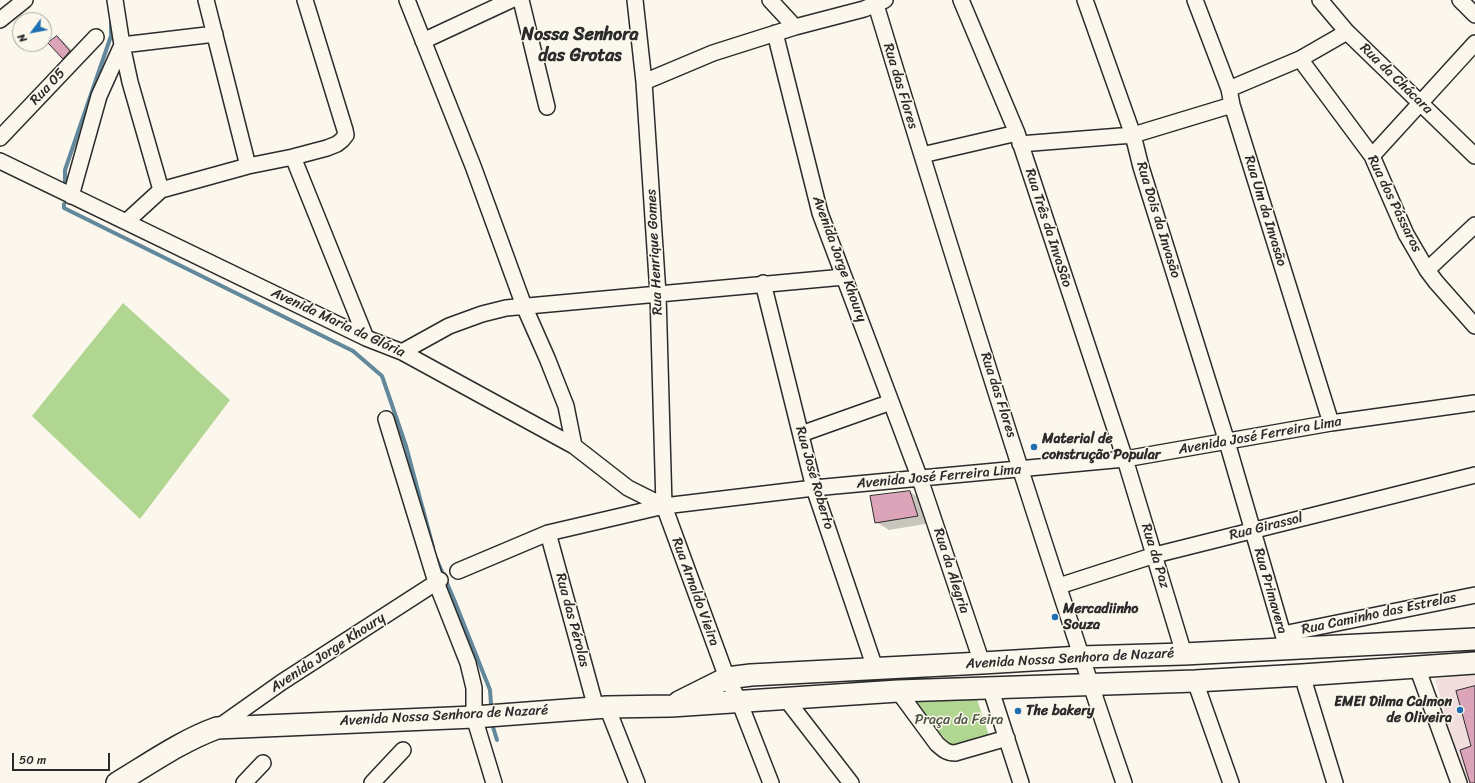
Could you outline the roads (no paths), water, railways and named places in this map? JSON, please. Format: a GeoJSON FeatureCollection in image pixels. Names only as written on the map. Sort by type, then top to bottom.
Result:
{"type":"FeatureCollection","features":[{"type":"Feature","properties":{"kind":"street"},"geometry":{"type":"LineString","coordinates":[[0,20],[25,0]]}},
{"type":"Feature","properties":{"kind":"street"},"geometry":{"type":"LineString","coordinates":[[115,0],[122,45],[130,82],[161,190]]}},
{"type":"Feature","properties":{"kind":"street"},"geometry":{"type":"LineString","coordinates":[[206,0],[248,166]]}},
{"type":"Feature","properties":{"kind":"street"},"geometry":{"type":"LineString","coordinates":[[126,222],[161,190],[248,166],[293,157],[337,144],[342,140],[346,135],[305,0]]}},
{"type":"Feature","properties":{"kind":"street"},"geometry":{"type":"LineString","coordinates":[[407,0],[474,166],[524,306],[566,406],[574,446]]}},
{"type":"Feature","properties":{"kind":"street"},"geometry":{"type":"LineString","coordinates":[[423,41],[511,0]]}},
{"type":"Feature","properties":{"kind":"street"},"geometry":{"type":"LineString","coordinates":[[521,0],[547,107]]}},
{"type":"Feature","properties":{"kind":"street","name":"Rua Henrique Gomes"},"geometry":{"type":"LineString","coordinates":[[635,0],[644,82],[658,294],[664,506]]}},
{"type":"Feature","properties":{"kind":"street"},"geometry":{"type":"LineString","coordinates":[[770,0],[795,27]]}},
{"type":"Feature","properties":{"kind":"street","name":"Rua Três da InvaSão"},"geometry":{"type":"LineString","coordinates":[[961,0],[1019,139],[1125,459]]}},
{"type":"Feature","properties":{"kind":"street","name":"Rua Dois da Invasão"},"geometry":{"type":"LineString","coordinates":[[1085,0],[1133,135],[1141,167],[1227,442]]}},
{"type":"Feature","properties":{"kind":"street","name":"Rua Um da Invasão"},"geometry":{"type":"LineString","coordinates":[[1195,0],[1216,52],[1229,90],[1232,105],[1331,423]]}},
{"type":"Feature","properties":{"kind":"street","name":"Rua da Chácara"},"geometry":{"type":"LineString","coordinates":[[1320,0],[1347,32],[1475,156]]}},
{"type":"Feature","properties":{"kind":"street"},"geometry":{"type":"LineString","coordinates":[[1460,0],[1475,15]]}},
{"type":"Feature","properties":{"kind":"street"},"geometry":{"type":"LineString","coordinates":[[644,82],[713,54],[870,3]]}},
{"type":"Feature","properties":{"kind":"street","name":"Rua das Flores"},"geometry":{"type":"LineString","coordinates":[[870,3],[922,155],[1081,657],[1124,783]]}},
{"type":"Feature","properties":{"kind":"street"},"geometry":{"type":"LineString","coordinates":[[1229,90],[1300,59],[1347,32]]}},
{"type":"Feature","properties":{"kind":"street","name":"Avenida Jorge Khoury"},"geometry":{"type":"LineString","coordinates":[[775,33],[820,213],[920,479]]}},
{"type":"Feature","properties":{"kind":"street"},"geometry":{"type":"LineString","coordinates":[[122,45],[215,34]]}},
{"type":"Feature","properties":{"kind":"street","name":"Rua 05"},"geometry":{"type":"LineString","coordinates":[[0,138],[96,37]]}},
{"type":"Feature","properties":{"kind":"street"},"geometry":{"type":"LineString","coordinates":[[1372,156],[1475,43]]}},
{"type":"Feature","properties":{"kind":"street"},"geometry":{"type":"LineString","coordinates":[[70,196],[99,96],[122,45]]}},
{"type":"Feature","properties":{"kind":"street","name":"Rua dos Pássaros"},"geometry":{"type":"LineString","coordinates":[[1300,59],[1372,156],[1406,234],[1427,270],[1475,326]]}},
{"type":"Feature","properties":{"kind":"street"},"geometry":{"type":"LineString","coordinates":[[922,155],[1019,139],[1133,135],[1232,105]]}},
{"type":"Feature","properties":{"kind":"street"},"geometry":{"type":"LineString","coordinates":[[293,157],[366,338]]}},
{"type":"Feature","properties":{"kind":"street","name":"Avenida Maria da Glória"},"geometry":{"type":"LineString","coordinates":[[0,161],[366,338],[402,352],[574,446],[628,488],[664,506]]}},
{"type":"Feature","properties":{"kind":"street"},"geometry":{"type":"LineString","coordinates":[[1427,270],[1475,225]]}},
{"type":"Feature","properties":{"kind":"street"},"geometry":{"type":"LineString","coordinates":[[402,352],[456,324],[482,314],[524,306],[844,277]]}},
{"type":"Feature","properties":{"kind":"street","name":"Rua José Roberto"},"geometry":{"type":"LineString","coordinates":[[763,284],[814,488],[876,668]]}},
{"type":"Feature","properties":{"kind":"street"},"geometry":{"type":"LineString","coordinates":[[800,434],[891,402]]}},
{"type":"Feature","properties":{"kind":"street","name":"Avenida José Ferreira Lima"},"geometry":{"type":"LineString","coordinates":[[458,571],[548,533],[664,506],[814,488],[1125,459],[1331,423],[1475,403]]}},
{"type":"Feature","properties":{"kind":"street"},"geometry":{"type":"LineString","coordinates":[[386,419],[438,581],[468,663],[474,688],[474,717],[494,783]]}},
{"type":"Feature","properties":{"kind":"street","name":"Rua Primavera"},"geometry":{"type":"LineString","coordinates":[[1227,442],[1285,641]]}},
{"type":"Feature","properties":{"kind":"street","name":"Rua da Paz"},"geometry":{"type":"LineString","coordinates":[[1125,459],[1184,654]]}},
{"type":"Feature","properties":{"kind":"street","name":"Rua Girassol"},"geometry":{"type":"LineString","coordinates":[[1059,586],[1155,555],[1475,474]]}},
{"type":"Feature","properties":{"kind":"street","name":"Rua da Alegria"},"geometry":{"type":"LineString","coordinates":[[920,479],[982,663]]}},
{"type":"Feature","properties":{"kind":"street","name":"Rua Arnaldo Vieira"},"geometry":{"type":"LineString","coordinates":[[664,506],[727,678],[739,702],[771,783]]}},
{"type":"Feature","properties":{"kind":"street","name":"Rua das Pérolas"},"geometry":{"type":"LineString","coordinates":[[548,533],[601,707],[637,783]]}},
{"type":"Feature","properties":{"kind":"street","name":"Avenida Jorge Khoury"},"geometry":{"type":"LineString","coordinates":[[217,728],[282,682],[438,581]]}},
{"type":"Feature","properties":{"kind":"street","name":"Rua Caminho das Estrelas"},"geometry":{"type":"LineString","coordinates":[[1285,641],[1475,595]]}},
{"type":"Feature","properties":{"kind":"street","name":"Avenida Nossa Senhora de Nazaré"},"geometry":{"type":"LineString","coordinates":[[671,706],[727,678],[750,675],[1081,657],[1184,654],[1285,641],[1475,639]]}},
{"type":"Feature","properties":{"kind":"street","name":"Avenida Nossa Senhora de Nazaré"},"geometry":{"type":"LineString","coordinates":[[116,783],[184,742],[202,733],[217,728],[474,717],[601,707],[671,706],[898,691],[1195,681],[1475,663]]}},
{"type":"Feature","properties":{"kind":"street"},"geometry":{"type":"LineString","coordinates":[[1417,667],[1459,783]]}},
{"type":"Feature","properties":{"kind":"street"},"geometry":{"type":"LineString","coordinates":[[1302,675],[1335,783]]}},
{"type":"Feature","properties":{"kind":"street"},"geometry":{"type":"LineString","coordinates":[[1195,681],[1231,783]]}},
{"type":"Feature","properties":{"kind":"street"},"geometry":{"type":"LineString","coordinates":[[990,687],[1021,783]]}},
{"type":"Feature","properties":{"kind":"street"},"geometry":{"type":"LineString","coordinates":[[898,691],[937,744],[949,753],[955,753],[1007,738]]}},
{"type":"Feature","properties":{"kind":"street"},"geometry":{"type":"LineString","coordinates":[[786,699],[851,783]]}},
{"type":"Feature","properties":{"kind":"street"},"geometry":{"type":"LineString","coordinates":[[372,783],[403,750]]}},
{"type":"Feature","properties":{"kind":"street"},"geometry":{"type":"LineString","coordinates":[[244,783],[263,763]]}},
{"type":"Feature","properties":{"kind":"waterway"},"geometry":{"type":"LineString","coordinates":[[65,182],[65,170],[111,36],[111,20]]}},
{"type":"Feature","properties":{"kind":"waterway"},"geometry":{"type":"LineString","coordinates":[[64,204],[64,208],[353,351],[382,376],[406,446],[433,547]]}},
{"type":"Feature","properties":{"kind":"waterway"},"geometry":{"type":"LineString","coordinates":[[436,558],[490,690],[491,704]]}},
{"type":"Feature","properties":{"kind":"waterway"},"geometry":{"type":"LineString","coordinates":[[493,727],[497,740]]}},
{"type":"Feature","properties":{"kind":"place","name":"Material de construção Popular"},"geometry":{"type":"Point","coordinates":[1034,447]}},
{"type":"Feature","properties":{"kind":"place","name":"Mercadiinho Souza"},"geometry":{"type":"Point","coordinates":[1055,617]}},
{"type":"Feature","properties":{"kind":"place","name":"EMEI Dilma Calmon de Oliveira"},"geometry":{"type":"Point","coordinates":[1460,710]}},
{"type":"Feature","properties":{"kind":"place","name":"The bakery"},"geometry":{"type":"Point","coordinates":[1018,711]}},
{"type":"Feature","properties":{"kind":"district","name":"Nossa Senhora das Grotas"},"geometry":{"type":"Point","coordinates":[580,45]}},
{"type":"Feature","properties":{"kind":"park label","name":"Praça da Feira"},"geometry":{"type":"Point","coordinates":[959,720]}}]}
